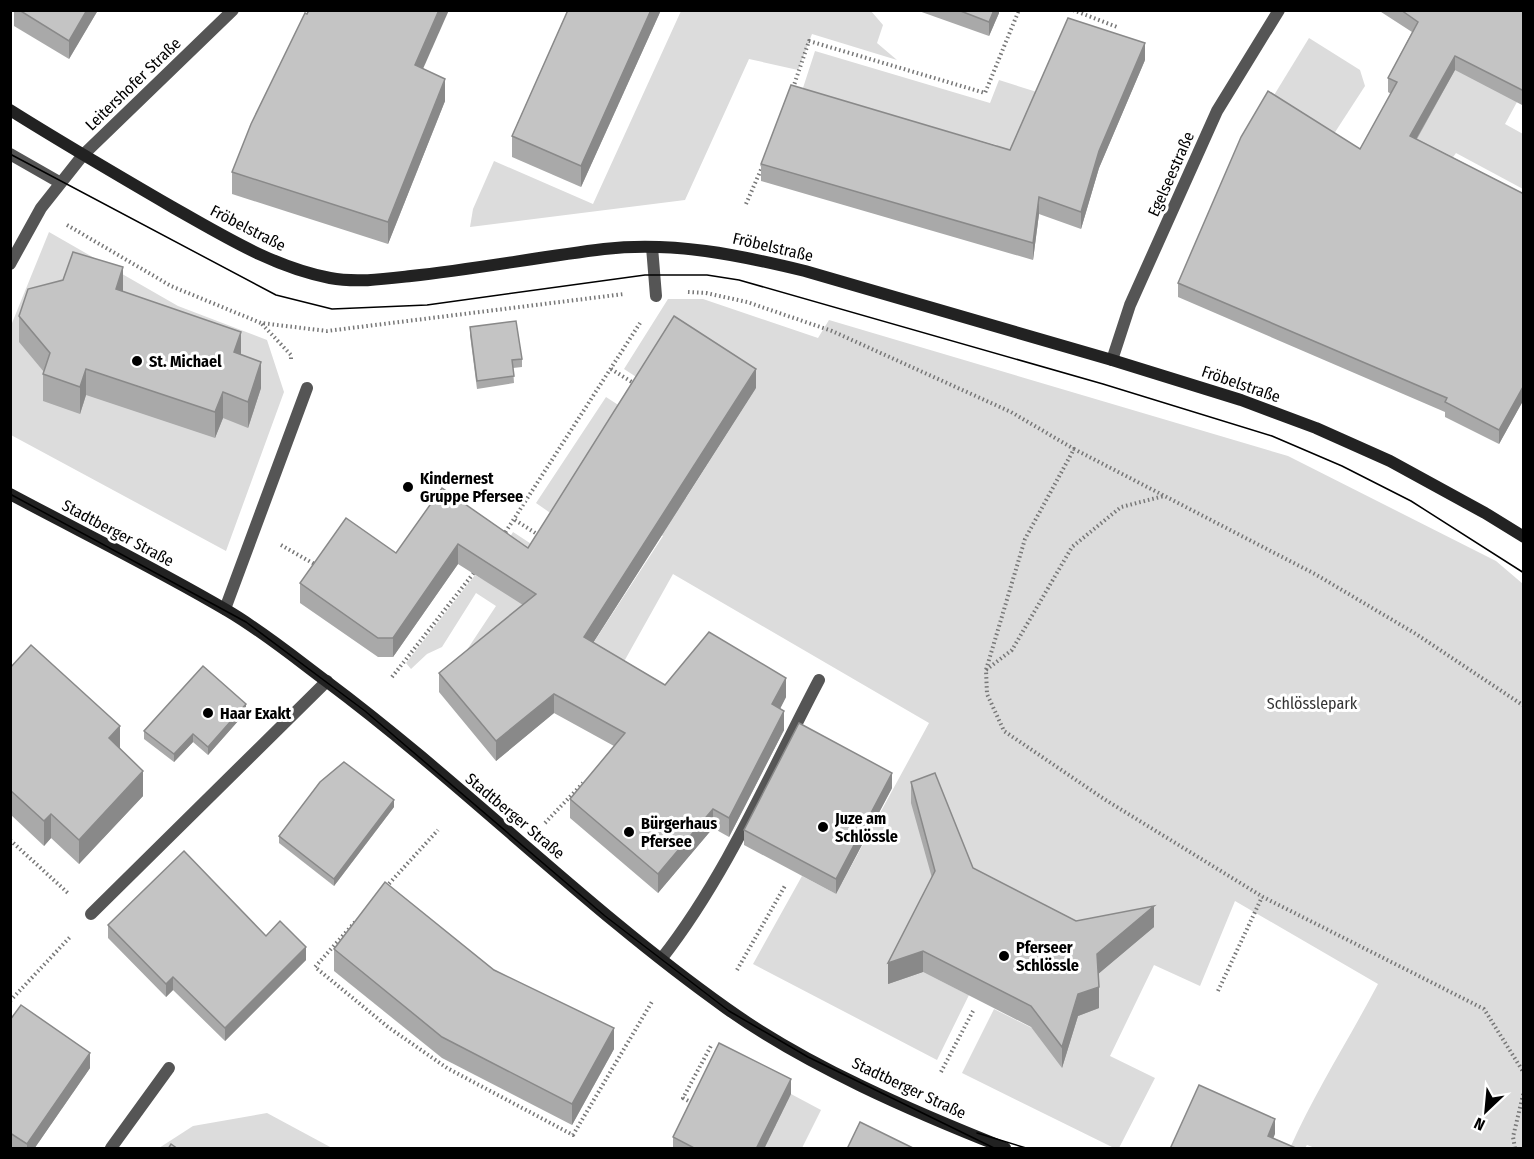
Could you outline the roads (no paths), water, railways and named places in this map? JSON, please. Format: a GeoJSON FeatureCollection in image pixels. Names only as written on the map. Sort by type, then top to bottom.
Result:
{"type":"FeatureCollection","features":[{"type":"Feature","properties":{"kind":"street","name":"Leitershofer Straße"},"geometry":{"type":"LineString","coordinates":[[10,264],[41,208],[59,182],[83,155],[233,10]]}},
{"type":"Feature","properties":{"kind":"street","name":"Egelseestraße"},"geometry":{"type":"LineString","coordinates":[[1112,360],[1130,305],[1217,111],[1279,10]]}},
{"type":"Feature","properties":{"kind":"street","name":"Fröbelstraße"},"geometry":{"type":"LineString","coordinates":[[10,110],[83,155],[242,246],[288,266],[331,278],[362,280],[404,277],[606,249],[652,247],[697,248],[805,271],[1241,400],[1316,428],[1390,461],[1524,537]]}},
{"type":"Feature","properties":{"kind":"street"},"geometry":{"type":"LineString","coordinates":[[10,154],[59,182]]}},
{"type":"Feature","properties":{"kind":"street"},"geometry":{"type":"LineString","coordinates":[[652,247],[656,294]]}},
{"type":"Feature","properties":{"kind":"street"},"geometry":{"type":"LineString","coordinates":[[225,609],[307,388]]}},
{"type":"Feature","properties":{"kind":"street","name":"Stadtberger Straße"},"geometry":{"type":"LineString","coordinates":[[10,494],[225,609],[327,681],[605,916],[729,1011],[808,1057],[937,1121],[1005,1149]]}},
{"type":"Feature","properties":{"kind":"street"},"geometry":{"type":"LineString","coordinates":[[662,958],[682,932],[726,858],[819,680]]}},
{"type":"Feature","properties":{"kind":"street"},"geometry":{"type":"LineString","coordinates":[[91,914],[327,681]]}},
{"type":"Feature","properties":{"kind":"street"},"geometry":{"type":"LineString","coordinates":[[111,1149],[169,1068]]}},
{"type":"Feature","properties":{"kind":"tram line"},"geometry":{"type":"LineString","coordinates":[[10,154],[276,295],[332,309],[427,305],[645,275],[707,275],[739,280],[1103,384],[1272,436],[1342,466],[1411,501],[1524,573]]}},
{"type":"Feature","properties":{"kind":"tram line"},"geometry":{"type":"LineString","coordinates":[[10,494],[246,622],[365,711],[605,916],[729,1011],[808,1057],[994,1148]]}},
{"type":"Feature","properties":{"kind":"tram line"},"geometry":{"type":"LineString","coordinates":[[977,1133],[1026,1148]]}},
{"type":"Feature","properties":{"kind":"place","name":"St. Michael"},"geometry":{"type":"Point","coordinates":[137,361]}},
{"type":"Feature","properties":{"kind":"place","name":"Kindernest Gruppe Pfersee"},"geometry":{"type":"Point","coordinates":[408,487]}},
{"type":"Feature","properties":{"kind":"place","name":"Haar Exakt"},"geometry":{"type":"Point","coordinates":[208,713]}},
{"type":"Feature","properties":{"kind":"place","name":"Juze am Schlössle"},"geometry":{"type":"Point","coordinates":[823,827]}},
{"type":"Feature","properties":{"kind":"place","name":"Bürgerhaus Pfersee"},"geometry":{"type":"Point","coordinates":[629,832]}},
{"type":"Feature","properties":{"kind":"place","name":"Pferseer Schlössle"},"geometry":{"type":"Point","coordinates":[1004,956]}},
{"type":"Feature","properties":{"kind":"park label","name":"Schlösslepark"},"geometry":{"type":"Point","coordinates":[1312,703]}}]}
